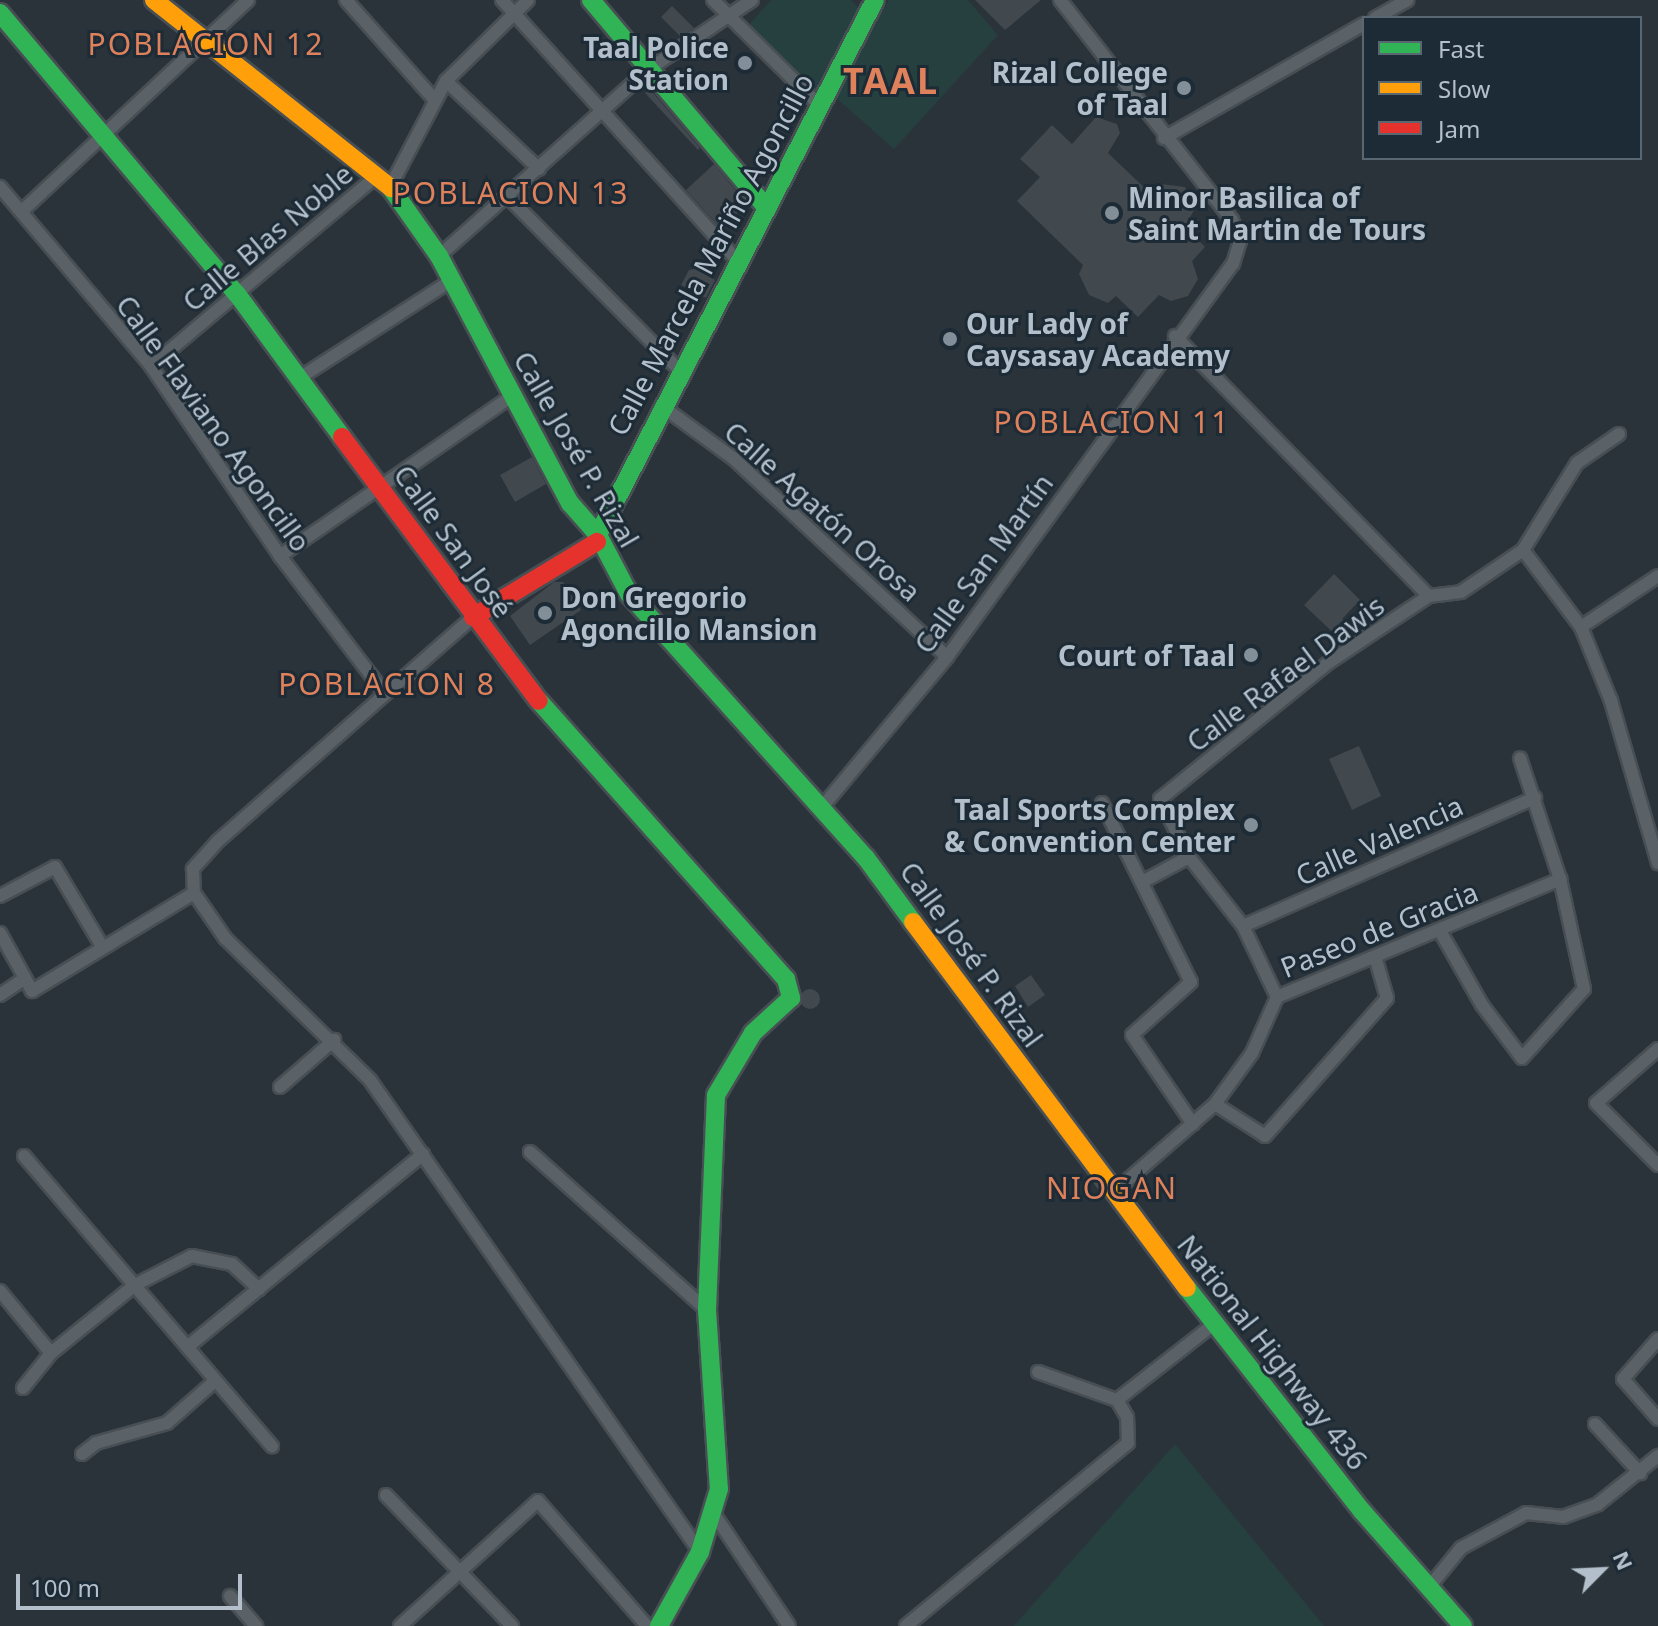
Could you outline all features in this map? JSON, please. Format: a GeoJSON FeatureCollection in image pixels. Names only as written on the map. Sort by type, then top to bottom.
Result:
{"type":"FeatureCollection","features":[{"type":"Feature","properties":{"kind":"main road","name":"Calle José P. Rizal"},"geometry":{"type":"LineString","coordinates":[[154,0],[203,43],[384,181],[439,256],[570,503],[668,642],[823,806],[1049,1106]]}},
{"type":"Feature","properties":{"kind":"main road"},"geometry":{"type":"LineString","coordinates":[[591,0],[765,206]]}},
{"type":"Feature","properties":{"kind":"main road","name":"Calle Marcela Mariño Agoncillo"},"geometry":{"type":"LineString","coordinates":[[598,539],[680,371],[820,106],[871,2]]}},
{"type":"Feature","properties":{"kind":"main road","name":"Calle San José"},"geometry":{"type":"LineString","coordinates":[[0,13],[237,294],[301,377],[473,617],[588,762],[786,979],[791,998],[753,1033],[716,1095],[707,1310]]}},
{"type":"Feature","properties":{"kind":"main road"},"geometry":{"type":"LineString","coordinates":[[473,617],[598,539]]}},
{"type":"Feature","properties":{"kind":"main road","name":"National Highway 436"},"geometry":{"type":"LineString","coordinates":[[1049,1106],[1214,1324],[1463,1626]]}},
{"type":"Feature","properties":{"kind":"main road"},"geometry":{"type":"LineString","coordinates":[[659,1626],[700,1552],[719,1489],[707,1310]]}},
{"type":"Feature","properties":{"kind":"street"},"geometry":{"type":"LineString","coordinates":[[22,211],[248,0]]}},
{"type":"Feature","properties":{"kind":"street"},"geometry":{"type":"LineString","coordinates":[[346,0],[434,99]]}},
{"type":"Feature","properties":{"kind":"street"},"geometry":{"type":"LineString","coordinates":[[502,0],[737,260]]}},
{"type":"Feature","properties":{"kind":"street"},"geometry":{"type":"LineString","coordinates":[[384,181],[446,81],[528,0]]}},
{"type":"Feature","properties":{"kind":"street"},"geometry":{"type":"LineString","coordinates":[[713,0],[820,106]]}},
{"type":"Feature","properties":{"kind":"street"},"geometry":{"type":"LineString","coordinates":[[439,256],[649,69],[732,19],[752,0]]}},
{"type":"Feature","properties":{"kind":"street"},"geometry":{"type":"LineString","coordinates":[[1060,0],[1164,138],[1362,25]]}},
{"type":"Feature","properties":{"kind":"street"},"geometry":{"type":"LineString","coordinates":[[1379,16],[1407,0]]}},
{"type":"Feature","properties":{"kind":"street"},"geometry":{"type":"LineString","coordinates":[[446,81],[539,169]]}},
{"type":"Feature","properties":{"kind":"street","name":"Calle San Martín"},"geometry":{"type":"LineString","coordinates":[[823,806],[947,657],[1175,336],[1233,264],[1240,241],[1232,220],[1164,138]]}},
{"type":"Feature","properties":{"kind":"street","name":"Calle Blas Noble"},"geometry":{"type":"LineString","coordinates":[[151,366],[237,294],[384,181]]}},
{"type":"Feature","properties":{"kind":"street","name":"Calle Flaviano Agoncillo"},"geometry":{"type":"LineString","coordinates":[[0,187],[151,366],[280,556],[383,691]]}},
{"type":"Feature","properties":{"kind":"street"},"geometry":{"type":"LineString","coordinates":[[508,197],[680,371]]}},
{"type":"Feature","properties":{"kind":"street"},"geometry":{"type":"LineString","coordinates":[[301,377],[452,280]]}},
{"type":"Feature","properties":{"kind":"street","name":"Calle Rafael Dawis"},"geometry":{"type":"LineString","coordinates":[[1175,336],[1429,596],[1328,663],[1160,799],[1189,857],[1213,893],[1243,926],[1277,997]]}},
{"type":"Feature","properties":{"kind":"street"},"geometry":{"type":"LineString","coordinates":[[280,556],[380,490],[512,396]]}},
{"type":"Feature","properties":{"kind":"street","name":"Calle Agatón Orosa"},"geometry":{"type":"LineString","coordinates":[[663,407],[733,458],[947,657]]}},
{"type":"Feature","properties":{"kind":"street"},"geometry":{"type":"LineString","coordinates":[[1429,596],[1461,592],[1523,550],[1577,463],[1619,434]]}},
{"type":"Feature","properties":{"kind":"street"},"geometry":{"type":"LineString","coordinates":[[1523,550],[1581,627],[1611,701],[1658,863]]}},
{"type":"Feature","properties":{"kind":"street"},"geometry":{"type":"LineString","coordinates":[[1581,627],[1658,576]]}},
{"type":"Feature","properties":{"kind":"street"},"geometry":{"type":"LineString","coordinates":[[473,617],[383,691],[218,841],[193,869],[194,893],[225,938],[295,1011],[334,1040],[423,1154],[700,1552]]}},
{"type":"Feature","properties":{"kind":"street"},"geometry":{"type":"LineString","coordinates":[[1440,931],[1482,1005],[1522,1058],[1584,989],[1560,879],[1520,758]]}},
{"type":"Feature","properties":{"kind":"street","name":"Calle Valencia"},"geometry":{"type":"LineString","coordinates":[[1243,926],[1535,798]]}},
{"type":"Feature","properties":{"kind":"street"},"geometry":{"type":"LineString","coordinates":[[1102,803],[1191,982],[1132,1035],[1193,1124]]}},
{"type":"Feature","properties":{"kind":"street"},"geometry":{"type":"LineString","coordinates":[[1142,882],[1189,857]]}},
{"type":"Feature","properties":{"kind":"street"},"geometry":{"type":"LineString","coordinates":[[0,896],[55,867],[103,948]]}},
{"type":"Feature","properties":{"kind":"street","name":"Paseo de Gracia"},"geometry":{"type":"LineString","coordinates":[[1114,1192],[1215,1104],[1252,1053],[1277,997],[1376,960],[1560,879]]}},
{"type":"Feature","properties":{"kind":"street"},"geometry":{"type":"LineString","coordinates":[[0,933],[32,991],[194,893]]}},
{"type":"Feature","properties":{"kind":"street"},"geometry":{"type":"LineString","coordinates":[[1215,1104],[1265,1136],[1387,998],[1376,960]]}},
{"type":"Feature","properties":{"kind":"street"},"geometry":{"type":"LineString","coordinates":[[0,995],[25,978]]}},
{"type":"Feature","properties":{"kind":"street"},"geometry":{"type":"LineString","coordinates":[[280,1087],[334,1040]]}},
{"type":"Feature","properties":{"kind":"street"},"geometry":{"type":"LineString","coordinates":[[1658,1049],[1596,1103],[1658,1165]]}},
{"type":"Feature","properties":{"kind":"street"},"geometry":{"type":"LineString","coordinates":[[530,1152],[707,1310]]}},
{"type":"Feature","properties":{"kind":"street"},"geometry":{"type":"LineString","coordinates":[[191,1344],[423,1154]]}},
{"type":"Feature","properties":{"kind":"street"},"geometry":{"type":"LineString","coordinates":[[24,1156],[135,1285],[191,1344],[215,1381],[272,1446]]}},
{"type":"Feature","properties":{"kind":"street"},"geometry":{"type":"LineString","coordinates":[[23,1388],[51,1353],[135,1285],[192,1256],[232,1264],[259,1289]]}},
{"type":"Feature","properties":{"kind":"street"},"geometry":{"type":"LineString","coordinates":[[0,1291],[51,1353]]}},
{"type":"Feature","properties":{"kind":"street"},"geometry":{"type":"LineString","coordinates":[[1117,1400],[1214,1324]]}},
{"type":"Feature","properties":{"kind":"street"},"geometry":{"type":"LineString","coordinates":[[1658,1339],[1623,1379],[1658,1419]]}},
{"type":"Feature","properties":{"kind":"street"},"geometry":{"type":"LineString","coordinates":[[906,1626],[1128,1443],[1127,1417],[1117,1400],[1038,1372]]}},
{"type":"Feature","properties":{"kind":"street"},"geometry":{"type":"LineString","coordinates":[[82,1454],[96,1443],[167,1423],[215,1381]]}},
{"type":"Feature","properties":{"kind":"street"},"geometry":{"type":"LineString","coordinates":[[1595,1424],[1640,1473]]}},
{"type":"Feature","properties":{"kind":"street"},"geometry":{"type":"LineString","coordinates":[[1430,1586],[1461,1548],[1526,1513],[1563,1517],[1598,1504],[1658,1456]]}},
{"type":"Feature","properties":{"kind":"street"},"geometry":{"type":"LineString","coordinates":[[386,1495],[512,1626]]}},
{"type":"Feature","properties":{"kind":"street"},"geometry":{"type":"LineString","coordinates":[[400,1626],[457,1568],[538,1501],[647,1626]]}},
{"type":"Feature","properties":{"kind":"street"},"geometry":{"type":"LineString","coordinates":[[712,1511],[789,1626]]}},
{"type":"Feature","properties":{"kind":"street"},"geometry":{"type":"LineString","coordinates":[[230,1596],[256,1626]]}},
{"type":"Feature","properties":{"kind":"green space"},"geometry":{"type":"Polygon","coordinates":[[[771,0],[851,0],[862,12],[818,97],[748,26],[771,0]]]}},
{"type":"Feature","properties":{"kind":"green space"},"geometry":{"type":"Polygon","coordinates":[[[889,0],[968,0],[998,35],[894,149],[835,97],[889,0]]]}},
{"type":"Feature","properties":{"kind":"green space"},"geometry":{"type":"Polygon","coordinates":[[[1175,1444],[1324,1626],[1014,1626],[1175,1444]]]}},
{"type":"Feature","properties":{"kind":"building"},"geometry":{"type":"Polygon","coordinates":[[[975,0],[1041,0],[1005,30],[975,0]]]}},
{"type":"Feature","properties":{"kind":"building"},"geometry":{"type":"Polygon","coordinates":[[[672,6],[694,28],[681,37],[661,17],[672,6]]]}},
{"type":"Feature","properties":{"kind":"building"},"geometry":{"type":"Polygon","coordinates":[[[650,89],[700,148],[698,150],[645,93],[650,89]]]}},
{"type":"Feature","properties":{"kind":"building","name":"Minor Basilica of Saint Martin de Tours"},"geometry":{"type":"Polygon","coordinates":[[[1096,117],[1117,124],[1120,133],[1108,153],[1150,193],[1161,184],[1185,187],[1195,208],[1185,227],[1205,247],[1192,261],[1198,279],[1188,296],[1171,301],[1159,295],[1138,317],[1116,296],[1108,303],[1089,295],[1079,274],[1083,265],[1017,201],[1040,177],[1020,159],[1052,125],[1072,144],[1096,117]]]}},
{"type":"Feature","properties":{"kind":"building"},"geometry":{"type":"Polygon","coordinates":[[[714,164],[747,204],[721,229],[686,190],[714,164]]]}},
{"type":"Feature","properties":{"kind":"building"},"geometry":{"type":"Polygon","coordinates":[[[700,268],[715,280],[706,298],[681,285],[689,270],[700,268]]]}},
{"type":"Feature","properties":{"kind":"building"},"geometry":{"type":"Polygon","coordinates":[[[532,457],[546,484],[515,502],[500,475],[532,457]]]}},
{"type":"Feature","properties":{"kind":"building"},"geometry":{"type":"Polygon","coordinates":[[[1334,574],[1360,600],[1342,619],[1354,630],[1343,642],[1304,605],[1334,574]]]}},
{"type":"Feature","properties":{"kind":"building","name":"Don Gregorio Agoncillo Mansion"},"geometry":{"type":"Polygon","coordinates":[[[554,582],[563,582],[581,610],[530,645],[510,616],[554,582]]]}},
{"type":"Feature","properties":{"kind":"building"},"geometry":{"type":"Polygon","coordinates":[[[1359,746],[1381,796],[1352,810],[1329,759],[1359,746]]]}},
{"type":"Feature","properties":{"kind":"building"},"geometry":{"type":"Polygon","coordinates":[[[1031,975],[1045,995],[1028,1007],[1015,986],[1031,975]]]}},
{"type":"Feature","properties":{"kind":"building"},"geometry":{"type":"Polygon","coordinates":[[[810,989],[817,992],[820,999],[817,1006],[810,1009],[803,1006],[800,999],[803,992],[810,989]]]}},
{"type":"Feature","properties":{"kind":"traffic: fast"},"geometry":{"type":"LineString","coordinates":[[591,0],[765,206]]}},
{"type":"Feature","properties":{"kind":"traffic: fast"},"geometry":{"type":"LineString","coordinates":[[598,535],[875,0]]}},
{"type":"Feature","properties":{"kind":"traffic: fast"},"geometry":{"type":"LineString","coordinates":[[0,13],[237,294],[342,437]]}},
{"type":"Feature","properties":{"kind":"traffic: fast"},"geometry":{"type":"LineString","coordinates":[[391,188],[439,256],[570,503],[598,535],[629,594],[866,858],[913,922]]}},
{"type":"Feature","properties":{"kind":"traffic: fast"},"geometry":{"type":"LineString","coordinates":[[539,701],[786,979],[791,998],[753,1033],[716,1095],[707,1310],[719,1489],[700,1552],[659,1626]]}},
{"type":"Feature","properties":{"kind":"traffic: fast"},"geometry":{"type":"LineString","coordinates":[[1187,1288],[1362,1511],[1463,1626]]}},
{"type":"Feature","properties":{"kind":"traffic: slow"},"geometry":{"type":"LineString","coordinates":[[154,0],[391,188]]}},
{"type":"Feature","properties":{"kind":"traffic: slow"},"geometry":{"type":"LineString","coordinates":[[913,922],[1187,1288]]}},
{"type":"Feature","properties":{"kind":"traffic: jam"},"geometry":{"type":"LineString","coordinates":[[342,437],[539,701]]}},
{"type":"Feature","properties":{"kind":"traffic: jam"},"geometry":{"type":"LineString","coordinates":[[473,617],[597,542]]}},
{"type":"Feature","properties":{"kind":"place","name":"Taal Police Station"},"geometry":{"type":"Point","coordinates":[745,63]}},
{"type":"Feature","properties":{"kind":"place","name":"Rizal College of Taal"},"geometry":{"type":"Point","coordinates":[1184,88]}},
{"type":"Feature","properties":{"kind":"place","name":"Minor Basilica of Saint Martin de Tours"},"geometry":{"type":"Point","coordinates":[1112,213]}},
{"type":"Feature","properties":{"kind":"place","name":"Our Lady of Caysasay Academy"},"geometry":{"type":"Point","coordinates":[950,339]}},
{"type":"Feature","properties":{"kind":"place","name":"Don Gregorio Agoncillo Mansion"},"geometry":{"type":"Point","coordinates":[545,613]}},
{"type":"Feature","properties":{"kind":"place","name":"Court of Taal"},"geometry":{"type":"Point","coordinates":[1251,655]}},
{"type":"Feature","properties":{"kind":"place","name":"Taal Sports Complex & Convention Center"},"geometry":{"type":"Point","coordinates":[1251,825]}},
{"type":"Feature","properties":{"kind":"district","name":"POBLACION 12"},"geometry":{"type":"Point","coordinates":[206,44]}},
{"type":"Feature","properties":{"kind":"district","name":"TAAL"},"geometry":{"type":"Point","coordinates":[891,81]}},
{"type":"Feature","properties":{"kind":"district","name":"POBLACION 13"},"geometry":{"type":"Point","coordinates":[511,193]}},
{"type":"Feature","properties":{"kind":"district","name":"POBLACION 11"},"geometry":{"type":"Point","coordinates":[1112,422]}},
{"type":"Feature","properties":{"kind":"district","name":"POBLACION 8"},"geometry":{"type":"Point","coordinates":[387,684]}},
{"type":"Feature","properties":{"kind":"district","name":"NIOGAN"},"geometry":{"type":"Point","coordinates":[1112,1188]}}]}
